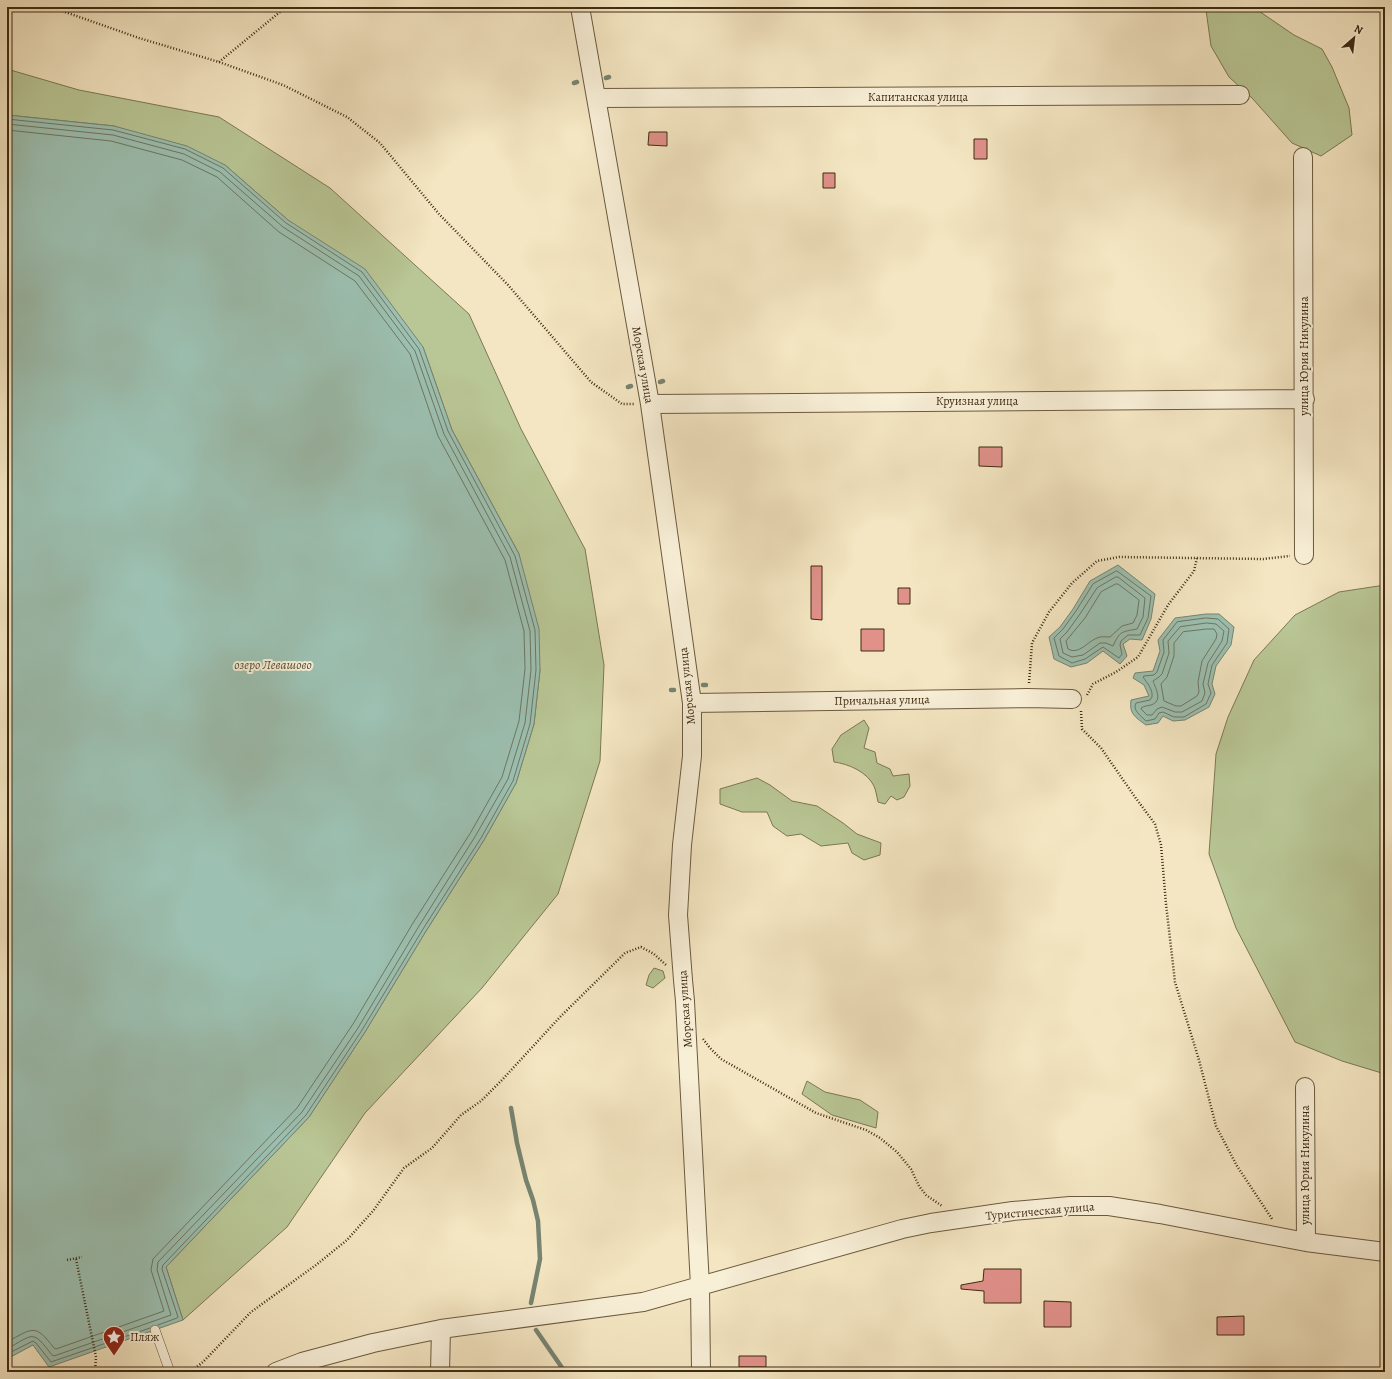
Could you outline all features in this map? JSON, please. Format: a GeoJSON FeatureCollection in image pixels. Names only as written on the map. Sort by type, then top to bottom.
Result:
{"type":"FeatureCollection","features":[{"type":"Feature","properties":{"kind":"street","name":"Морская улица"},"geometry":{"type":"LineString","coordinates":[[580,7],[650,404],[692,703],[692,756],[682,845],[678,915],[685,1001],[700,1286],[701,1372]]}},
{"type":"Feature","properties":{"kind":"street","name":"Капитанская улица"},"geometry":{"type":"LineString","coordinates":[[596,98],[1240,95]]}},
{"type":"Feature","properties":{"kind":"street","name":"улица Юрия Никулина"},"geometry":{"type":"LineString","coordinates":[[1303,157],[1304,555]]}},
{"type":"Feature","properties":{"kind":"street","name":"Круизная улица"},"geometry":{"type":"LineString","coordinates":[[650,404],[1304,399]]}},
{"type":"Feature","properties":{"kind":"street","name":"Причальная улица"},"geometry":{"type":"LineString","coordinates":[[692,703],[1027,698],[1077,702]]}},
{"type":"Feature","properties":{"kind":"street","name":"улица Юрия Никулина"},"geometry":{"type":"LineString","coordinates":[[1305,1087],[1306,1242]]}},
{"type":"Feature","properties":{"kind":"street","name":"Туристическая улица"},"geometry":{"type":"LineString","coordinates":[[276,1372],[302,1362],[373,1343],[441,1329],[643,1302],[902,1229],[950,1220],[1013,1211],[1070,1206],[1109,1206],[1160,1214],[1306,1242],[1385,1252]]}},
{"type":"Feature","properties":{"kind":"street"},"geometry":{"type":"LineString","coordinates":[[440,1372],[441,1329]]}},
{"type":"Feature","properties":{"kind":"lane"},"geometry":{"type":"LineString","coordinates":[[155,1330],[170,1372]]}},
{"type":"Feature","properties":{"kind":"path"},"geometry":{"type":"LineString","coordinates":[[51,7],[139,38],[219,62],[283,85],[347,117],[380,143],[439,214],[508,285],[591,382],[622,404],[650,404]]}},
{"type":"Feature","properties":{"kind":"path"},"geometry":{"type":"LineString","coordinates":[[219,62],[286,7]]}},
{"type":"Feature","properties":{"kind":"path"},"geometry":{"type":"LineString","coordinates":[[1027,698],[1032,643],[1049,612],[1072,583],[1098,561],[1119,557],[1262,559],[1304,555]]}},
{"type":"Feature","properties":{"kind":"path"},"geometry":{"type":"LineString","coordinates":[[1197,558],[1194,571],[1168,605],[1138,657],[1116,672],[1093,684],[1077,702],[1082,730],[1101,748],[1134,797],[1155,824],[1161,845],[1175,982],[1199,1060],[1216,1126],[1237,1166],[1271,1218],[1277,1222]]}},
{"type":"Feature","properties":{"kind":"path"},"geometry":{"type":"LineString","coordinates":[[190,1372],[203,1362],[251,1312],[316,1265],[347,1240],[373,1211],[404,1168],[432,1148],[461,1114],[480,1101],[502,1080],[560,1017],[625,953],[641,947],[654,954],[667,966]]}},
{"type":"Feature","properties":{"kind":"path"},"geometry":{"type":"LineString","coordinates":[[701,1035],[710,1048],[721,1059],[747,1074],[816,1113],[866,1130],[880,1138],[897,1152],[911,1169],[919,1186],[926,1195],[941,1205],[948,1213],[950,1220]]}},
{"type":"Feature","properties":{"kind":"path"},"geometry":{"type":"LineString","coordinates":[[67,1260],[82,1257]]}},
{"type":"Feature","properties":{"kind":"path"},"geometry":{"type":"LineString","coordinates":[[76,1258],[96,1357],[95,1372]]}},
{"type":"Feature","properties":{"kind":"green space"},"geometry":{"type":"Polygon","coordinates":[[[1209,7],[1253,7],[1294,35],[1322,49],[1332,67],[1349,108],[1352,135],[1321,156],[1292,143],[1252,98],[1229,77],[1211,46],[1206,10],[1209,7]]]}},
{"type":"Feature","properties":{"kind":"green space"},"geometry":{"type":"Polygon","coordinates":[[[7,69],[79,90],[219,117],[330,188],[469,314],[521,429],[585,549],[604,665],[600,761],[558,894],[482,988],[365,1113],[287,1227],[183,1320],[166,1267],[309,1117],[365,1032],[426,931],[484,840],[516,783],[534,724],[540,670],[519,554],[452,430],[423,347],[288,220],[225,165],[114,126],[7,115],[7,69]]]}},
{"type":"Feature","properties":{"kind":"green space"},"geometry":{"type":"Polygon","coordinates":[[[1385,585],[1385,1074],[1342,1061],[1295,1042],[1236,928],[1209,854],[1216,754],[1228,717],[1254,660],[1295,615],[1339,592],[1385,585]]]}},
{"type":"Feature","properties":{"kind":"green space"},"geometry":{"type":"Polygon","coordinates":[[[864,720],[869,728],[864,748],[875,752],[877,763],[890,769],[893,776],[909,774],[910,786],[904,797],[897,800],[891,796],[885,804],[878,802],[874,786],[867,777],[851,767],[834,762],[832,749],[841,735],[864,720]]]}},
{"type":"Feature","properties":{"kind":"green space"},"geometry":{"type":"Polygon","coordinates":[[[757,778],[770,785],[792,801],[817,806],[857,834],[881,843],[880,855],[864,860],[852,853],[848,843],[821,846],[801,834],[787,836],[773,826],[767,812],[742,812],[720,804],[720,789],[757,778]]]}},
{"type":"Feature","properties":{"kind":"green space"},"geometry":{"type":"Polygon","coordinates":[[[654,968],[663,971],[665,978],[653,988],[646,985],[649,975],[654,968]]]}},
{"type":"Feature","properties":{"kind":"green space"},"geometry":{"type":"Polygon","coordinates":[[[807,1081],[825,1092],[860,1100],[878,1112],[876,1128],[832,1115],[802,1094],[807,1081]]]}},
{"type":"Feature","properties":{"kind":"water","name":"озеро Левашово"},"geometry":{"type":"Polygon","coordinates":[[[7,115],[114,126],[187,146],[225,165],[288,220],[365,269],[423,347],[452,430],[519,554],[539,629],[540,670],[534,724],[516,783],[484,840],[426,931],[365,1032],[309,1117],[166,1267],[183,1320],[49,1367],[33,1345],[7,1359],[7,115]]]}},
{"type":"Feature","properties":{"kind":"water"},"geometry":{"type":"Polygon","coordinates":[[[1118,565],[1155,594],[1151,619],[1142,640],[1130,639],[1123,644],[1127,656],[1120,664],[1103,651],[1087,663],[1071,667],[1054,659],[1049,637],[1060,627],[1090,581],[1118,565]]]}},
{"type":"Feature","properties":{"kind":"water"},"geometry":{"type":"Polygon","coordinates":[[[1219,614],[1234,627],[1231,645],[1216,666],[1212,684],[1215,694],[1209,707],[1185,720],[1173,721],[1163,716],[1158,723],[1146,725],[1134,715],[1131,709],[1131,700],[1149,696],[1144,685],[1133,678],[1135,673],[1153,671],[1160,651],[1158,640],[1175,618],[1219,614]]]}},
{"type":"Feature","properties":{"kind":"building"},"geometry":{"type":"Polygon","coordinates":[[[649,132],[667,132],[667,146],[648,145],[649,132]]]}},
{"type":"Feature","properties":{"kind":"building"},"geometry":{"type":"Polygon","coordinates":[[[974,139],[987,139],[987,159],[974,159],[974,139]]]}},
{"type":"Feature","properties":{"kind":"building"},"geometry":{"type":"Polygon","coordinates":[[[823,173],[835,173],[835,188],[823,188],[823,173]]]}},
{"type":"Feature","properties":{"kind":"building"},"geometry":{"type":"Polygon","coordinates":[[[979,447],[1002,447],[1002,467],[979,466],[979,447]]]}},
{"type":"Feature","properties":{"kind":"building"},"geometry":{"type":"Polygon","coordinates":[[[811,566],[822,566],[822,620],[811,619],[811,566]]]}},
{"type":"Feature","properties":{"kind":"building"},"geometry":{"type":"Polygon","coordinates":[[[898,588],[910,588],[910,604],[898,604],[898,588]]]}},
{"type":"Feature","properties":{"kind":"building"},"geometry":{"type":"Polygon","coordinates":[[[861,629],[884,629],[884,651],[861,651],[861,629]]]}},
{"type":"Feature","properties":{"kind":"building"},"geometry":{"type":"Polygon","coordinates":[[[984,1269],[1021,1269],[1021,1303],[984,1303],[984,1291],[961,1289],[961,1285],[983,1281],[984,1269]]]}},
{"type":"Feature","properties":{"kind":"building"},"geometry":{"type":"Polygon","coordinates":[[[1044,1301],[1071,1302],[1071,1327],[1044,1327],[1044,1301]]]}},
{"type":"Feature","properties":{"kind":"building"},"geometry":{"type":"Polygon","coordinates":[[[1244,1316],[1244,1335],[1217,1335],[1217,1317],[1244,1316]]]}},
{"type":"Feature","properties":{"kind":"building"},"geometry":{"type":"Polygon","coordinates":[[[739,1356],[766,1356],[766,1367],[739,1367],[739,1356]]]}},
{"type":"Feature","properties":{"kind":"waterway"},"geometry":{"type":"LineString","coordinates":[[511,1108],[517,1143],[538,1221],[540,1259],[531,1303]]}},
{"type":"Feature","properties":{"kind":"waterway"},"geometry":{"type":"LineString","coordinates":[[536,1330],[565,1372]]}},
{"type":"Feature","properties":{"kind":"place","name":"Пляж"},"geometry":{"type":"Point","coordinates":[114,1356]}}]}
